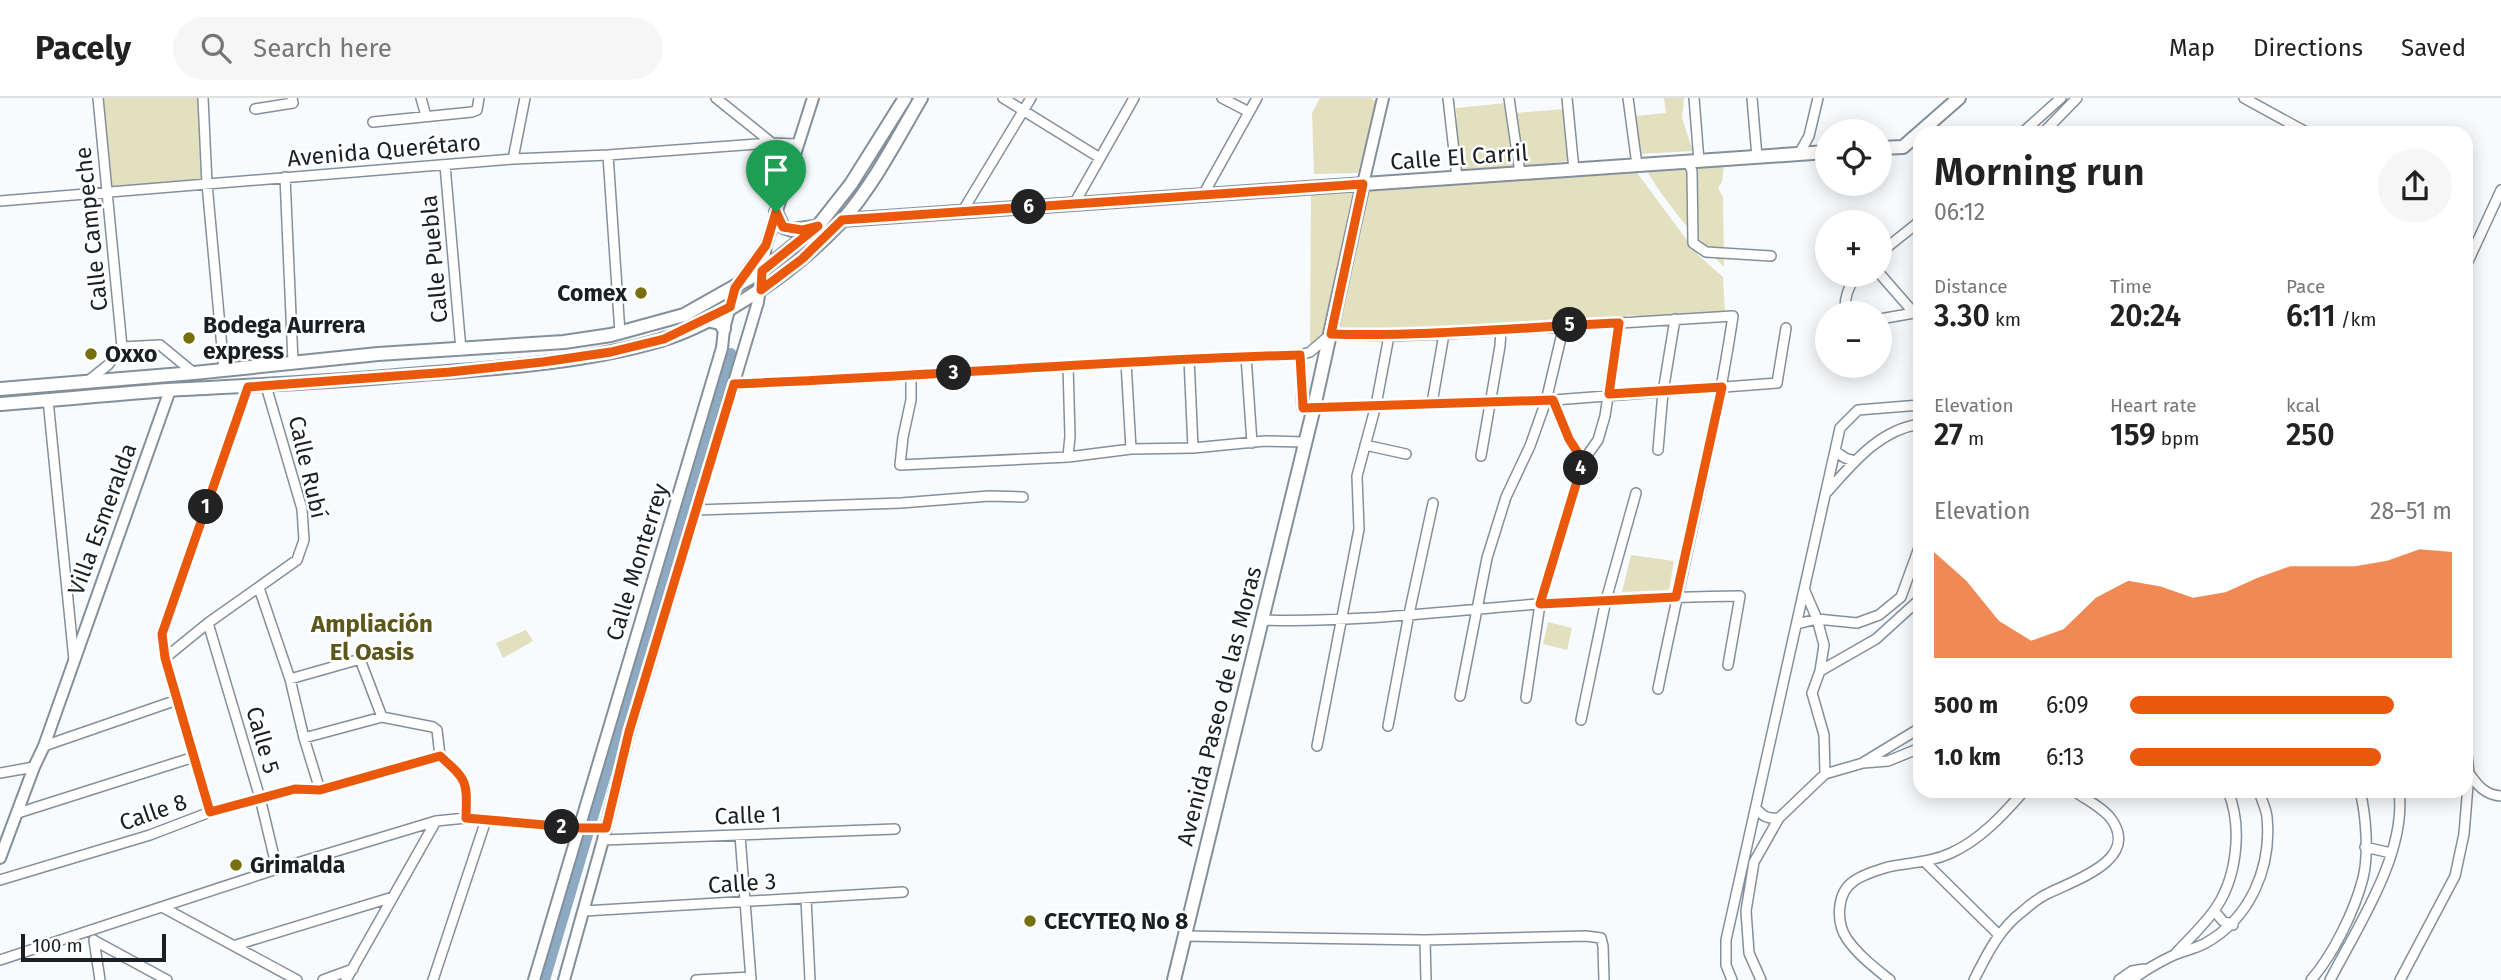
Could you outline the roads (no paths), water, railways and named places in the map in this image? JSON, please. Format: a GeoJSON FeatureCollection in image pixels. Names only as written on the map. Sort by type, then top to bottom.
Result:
{"type":"FeatureCollection","features":[{"type":"Feature","properties":{"kind":"main road"},"geometry":{"type":"LineString","coordinates":[[0,389],[378,354],[564,342],[620,333],[684,315],[762,271],[818,226],[851,184],[905,98]]}},
{"type":"Feature","properties":{"kind":"main road"},"geometry":{"type":"LineString","coordinates":[[0,404],[170,390],[367,379],[543,362],[611,352],[664,339],[761,290],[802,259],[842,220],[882,163],[921,98]]}},
{"type":"Feature","properties":{"kind":"main road"},"geometry":{"type":"LineString","coordinates":[[1927,126],[1959,98]]}},
{"type":"Feature","properties":{"kind":"main road"},"geometry":{"type":"LineString","coordinates":[[1892,147],[1903,147],[1913,138]]}},
{"type":"Feature","properties":{"kind":"main road","name":"Calle El Carril"},"geometry":{"type":"LineString","coordinates":[[842,220],[1815,153]]}},
{"type":"Feature","properties":{"kind":"main road","name":"Avenida Paseo de las Moras"},"geometry":{"type":"LineString","coordinates":[[1174,980],[1314,407],[1363,184]]}},
{"type":"Feature","properties":{"kind":"main road"},"geometry":{"type":"LineString","coordinates":[[776,212],[783,227],[802,230],[818,226]]}},
{"type":"Feature","properties":{"kind":"main road"},"geometry":{"type":"LineString","coordinates":[[706,320],[720,323],[724,329]]}},
{"type":"Feature","properties":{"kind":"main road"},"geometry":{"type":"LineString","coordinates":[[367,379],[354,374],[352,364],[378,354]]}},
{"type":"Feature","properties":{"kind":"main road"},"geometry":{"type":"LineString","coordinates":[[210,388],[312,378],[323,372],[323,365],[315,360]]}},
{"type":"Feature","properties":{"kind":"street","name":"Calle Campeche"},"geometry":{"type":"LineString","coordinates":[[98,98],[122,347]]}},
{"type":"Feature","properties":{"kind":"street"},"geometry":{"type":"LineString","coordinates":[[203,98],[207,184],[224,370]]}},
{"type":"Feature","properties":{"kind":"street"},"geometry":{"type":"LineString","coordinates":[[255,109],[293,103],[292,98]]}},
{"type":"Feature","properties":{"kind":"street"},"geometry":{"type":"LineString","coordinates":[[421,98],[426,116]]}},
{"type":"Feature","properties":{"kind":"street"},"geometry":{"type":"LineString","coordinates":[[373,122],[472,112],[477,110],[479,98]]}},
{"type":"Feature","properties":{"kind":"street"},"geometry":{"type":"LineString","coordinates":[[513,159],[525,98]]}},
{"type":"Feature","properties":{"kind":"street"},"geometry":{"type":"LineString","coordinates":[[716,98],[772,143]]}},
{"type":"Feature","properties":{"kind":"street"},"geometry":{"type":"LineString","coordinates":[[735,288],[766,245],[813,98]]}},
{"type":"Feature","properties":{"kind":"street"},"geometry":{"type":"LineString","coordinates":[[1003,98],[1100,158]]}},
{"type":"Feature","properties":{"kind":"street"},"geometry":{"type":"LineString","coordinates":[[962,212],[1031,98]]}},
{"type":"Feature","properties":{"kind":"street"},"geometry":{"type":"LineString","coordinates":[[1074,204],[1133,98]]}},
{"type":"Feature","properties":{"kind":"street"},"geometry":{"type":"LineString","coordinates":[[1222,98],[1249,112]]}},
{"type":"Feature","properties":{"kind":"street"},"geometry":{"type":"LineString","coordinates":[[1203,195],[1257,98]]}},
{"type":"Feature","properties":{"kind":"street"},"geometry":{"type":"LineString","coordinates":[[1363,184],[1383,98]]}},
{"type":"Feature","properties":{"kind":"street"},"geometry":{"type":"LineString","coordinates":[[1448,98],[1457,178]]}},
{"type":"Feature","properties":{"kind":"street"},"geometry":{"type":"LineString","coordinates":[[1509,98],[1520,173]]}},
{"type":"Feature","properties":{"kind":"street"},"geometry":{"type":"LineString","coordinates":[[1567,98],[1574,170]]}},
{"type":"Feature","properties":{"kind":"street"},"geometry":{"type":"LineString","coordinates":[[1628,98],[1637,165]]}},
{"type":"Feature","properties":{"kind":"street"},"geometry":{"type":"LineString","coordinates":[[1694,98],[1693,243],[1706,252],[1771,256]]}},
{"type":"Feature","properties":{"kind":"street"},"geometry":{"type":"LineString","coordinates":[[1752,98],[1757,157]]}},
{"type":"Feature","properties":{"kind":"street"},"geometry":{"type":"LineString","coordinates":[[1799,154],[1809,136],[1818,98]]}},
{"type":"Feature","properties":{"kind":"street"},"geometry":{"type":"LineString","coordinates":[[2030,126],[2061,98]]}},
{"type":"Feature","properties":{"kind":"street"},"geometry":{"type":"LineString","coordinates":[[2050,126],[2077,98]]}},
{"type":"Feature","properties":{"kind":"street"},"geometry":{"type":"LineString","coordinates":[[2244,98],[2295,126]]}},
{"type":"Feature","properties":{"kind":"street","name":"Avenida Querétaro"},"geometry":{"type":"LineString","coordinates":[[0,201],[513,159],[772,143],[797,144]]}},
{"type":"Feature","properties":{"kind":"street"},"geometry":{"type":"LineString","coordinates":[[608,155],[620,333]]}},
{"type":"Feature","properties":{"kind":"street","name":"Calle Puebla"},"geometry":{"type":"LineString","coordinates":[[445,165],[461,350]]}},
{"type":"Feature","properties":{"kind":"street"},"geometry":{"type":"LineString","coordinates":[[285,177],[293,362]]}},
{"type":"Feature","properties":{"kind":"street"},"geometry":{"type":"LineString","coordinates":[[2473,251],[2501,190]]}},
{"type":"Feature","properties":{"kind":"street"},"geometry":{"type":"LineString","coordinates":[[1892,243],[1913,227]]}},
{"type":"Feature","properties":{"kind":"street","name":"Calle Monterrey"},"geometry":{"type":"LineString","coordinates":[[564,980],[629,732],[761,290],[766,245]]}},
{"type":"Feature","properties":{"kind":"street"},"geometry":{"type":"LineString","coordinates":[[1892,286],[1913,308]]}},
{"type":"Feature","properties":{"kind":"street","name":"Calle Monterrey"},"geometry":{"type":"LineString","coordinates":[[534,980],[722,348],[735,288]]}},
{"type":"Feature","properties":{"kind":"street"},"geometry":{"type":"LineString","coordinates":[[1892,317],[1913,313]]}},
{"type":"Feature","properties":{"kind":"street"},"geometry":{"type":"LineString","coordinates":[[734,384],[911,376],[1189,358],[1300,355],[1310,352],[1331,334],[1444,334],[1733,316],[1722,387],[1658,689]]}},
{"type":"Feature","properties":{"kind":"street"},"geometry":{"type":"LineString","coordinates":[[1658,450],[1663,392],[1675,319]]}},
{"type":"Feature","properties":{"kind":"street"},"geometry":{"type":"LineString","coordinates":[[1526,698],[1540,604],[1583,461],[1598,440],[1609,394],[1619,323]]}},
{"type":"Feature","properties":{"kind":"street"},"geometry":{"type":"LineString","coordinates":[[1460,696],[1487,558],[1506,497],[1550,400],[1564,325]]}},
{"type":"Feature","properties":{"kind":"street"},"geometry":{"type":"LineString","coordinates":[[1300,355],[1303,408],[1550,400],[1777,383],[1786,328]]}},
{"type":"Feature","properties":{"kind":"street"},"geometry":{"type":"LineString","coordinates":[[1481,456],[1501,330]]}},
{"type":"Feature","properties":{"kind":"street"},"geometry":{"type":"LineString","coordinates":[[1432,403],[1444,334]]}},
{"type":"Feature","properties":{"kind":"street"},"geometry":{"type":"LineString","coordinates":[[1317,746],[1359,530],[1357,476],[1376,405],[1389,336]]}},
{"type":"Feature","properties":{"kind":"street"},"geometry":{"type":"LineString","coordinates":[[722,348],[733,344],[741,352],[740,358]]}},
{"type":"Feature","properties":{"kind":"street"},"geometry":{"type":"LineString","coordinates":[[86,382],[101,373],[122,347],[160,345],[194,373]]}},
{"type":"Feature","properties":{"kind":"street"},"geometry":{"type":"LineString","coordinates":[[1247,356],[1252,443]]}},
{"type":"Feature","properties":{"kind":"street"},"geometry":{"type":"LineString","coordinates":[[1189,358],[1193,448]]}},
{"type":"Feature","properties":{"kind":"street"},"geometry":{"type":"LineString","coordinates":[[1126,362],[1131,449]]}},
{"type":"Feature","properties":{"kind":"street"},"geometry":{"type":"LineString","coordinates":[[1068,365],[1068,457]]}},
{"type":"Feature","properties":{"kind":"street"},"geometry":{"type":"LineString","coordinates":[[911,376],[911,400],[900,465],[967,464],[1068,457],[1131,449],[1305,442]]}},
{"type":"Feature","properties":{"kind":"street","name":"Calle Rubí"},"geometry":{"type":"LineString","coordinates":[[165,658],[208,623],[297,559],[304,540],[302,509],[266,386]]}},
{"type":"Feature","properties":{"kind":"street"},"geometry":{"type":"LineString","coordinates":[[210,812],[165,658],[162,634],[248,387]]}},
{"type":"Feature","properties":{"kind":"street","name":"Villa Esmeralda"},"geometry":{"type":"LineString","coordinates":[[0,858],[44,746],[170,390]]}},
{"type":"Feature","properties":{"kind":"street"},"geometry":{"type":"LineString","coordinates":[[48,400],[74,661]]}},
{"type":"Feature","properties":{"kind":"street"},"geometry":{"type":"LineString","coordinates":[[1550,400],[1583,461]]}},
{"type":"Feature","properties":{"kind":"street"},"geometry":{"type":"LineString","coordinates":[[1732,980],[1726,965],[1726,940],[1840,428],[1858,410],[1913,406]]}},
{"type":"Feature","properties":{"kind":"street"},"geometry":{"type":"LineString","coordinates":[[1903,407],[1909,426]]}},
{"type":"Feature","properties":{"kind":"street"},"geometry":{"type":"LineString","coordinates":[[1826,494],[1874,443],[1913,425]]}},
{"type":"Feature","properties":{"kind":"street"},"geometry":{"type":"LineString","coordinates":[[1364,445],[1406,454]]}},
{"type":"Feature","properties":{"kind":"street"},"geometry":{"type":"LineString","coordinates":[[1835,451],[1855,461]]}},
{"type":"Feature","properties":{"kind":"street"},"geometry":{"type":"LineString","coordinates":[[1581,720],[1606,600],[1636,493]]}},
{"type":"Feature","properties":{"kind":"street"},"geometry":{"type":"LineString","coordinates":[[696,510],[901,503],[989,496],[1023,497]]}},
{"type":"Feature","properties":{"kind":"street"},"geometry":{"type":"LineString","coordinates":[[1388,726],[1433,503]]}},
{"type":"Feature","properties":{"kind":"street"},"geometry":{"type":"LineString","coordinates":[[1797,624],[1817,619],[1857,623],[1879,615],[1901,597],[1913,564]]}},
{"type":"Feature","properties":{"kind":"street"},"geometry":{"type":"LineString","coordinates":[[260,588],[290,679],[320,790]]}},
{"type":"Feature","properties":{"kind":"street"},"geometry":{"type":"LineString","coordinates":[[1805,591],[1824,645],[1820,671],[1812,693],[1824,735],[1825,774]]}},
{"type":"Feature","properties":{"kind":"street"},"geometry":{"type":"LineString","coordinates":[[1262,620],[1341,620],[1606,600],[1740,596],[1728,665]]}},
{"type":"Feature","properties":{"kind":"street"},"geometry":{"type":"LineString","coordinates":[[1820,671],[1876,639],[1913,605]]}},
{"type":"Feature","properties":{"kind":"street","name":"Calle 5"},"geometry":{"type":"LineString","coordinates":[[208,623],[260,798],[277,869]]}},
{"type":"Feature","properties":{"kind":"street"},"geometry":{"type":"LineString","coordinates":[[290,679],[357,660],[361,662],[382,717]]}},
{"type":"Feature","properties":{"kind":"street"},"geometry":{"type":"LineString","coordinates":[[44,746],[177,700]]}},
{"type":"Feature","properties":{"kind":"street"},"geometry":{"type":"LineString","coordinates":[[304,738],[382,717],[433,727],[437,730],[440,756],[463,777],[467,795],[466,818]]}},
{"type":"Feature","properties":{"kind":"street"},"geometry":{"type":"LineString","coordinates":[[1863,763],[1913,732]]}},
{"type":"Feature","properties":{"kind":"street"},"geometry":{"type":"LineString","coordinates":[[1761,980],[1749,953],[1746,911],[1754,862],[1779,818],[1825,774],[1863,763],[1888,761],[1913,751]]}},
{"type":"Feature","properties":{"kind":"street","name":"Calle 8"},"geometry":{"type":"LineString","coordinates":[[0,880],[150,835],[210,812],[295,789],[320,790],[440,756]]}},
{"type":"Feature","properties":{"kind":"street"},"geometry":{"type":"LineString","coordinates":[[18,813],[194,757]]}},
{"type":"Feature","properties":{"kind":"street"},"geometry":{"type":"LineString","coordinates":[[0,774],[34,767]]}},
{"type":"Feature","properties":{"kind":"street"},"geometry":{"type":"LineString","coordinates":[[2473,779],[2480,789],[2494,796],[2501,796]]}},
{"type":"Feature","properties":{"kind":"street"},"geometry":{"type":"LineString","coordinates":[[1890,980],[1848,940],[1842,930],[1841,898],[1846,888],[1854,880],[1888,867],[1926,863],[1953,852],[1999,819],[2018,798]]}},
{"type":"Feature","properties":{"kind":"street"},"geometry":{"type":"LineString","coordinates":[[1974,980],[1998,934],[2020,912],[2037,900],[2103,866],[2117,850],[2118,832],[2112,818],[2084,798]]}},
{"type":"Feature","properties":{"kind":"street"},"geometry":{"type":"LineString","coordinates":[[2175,955],[2214,911],[2234,866],[2235,833],[2231,798]]}},
{"type":"Feature","properties":{"kind":"street"},"geometry":{"type":"LineString","coordinates":[[2132,980],[2146,969],[2203,944],[2232,925],[2256,890],[2266,852],[2267,815],[2261,798]]}},
{"type":"Feature","properties":{"kind":"street"},"geometry":{"type":"LineString","coordinates":[[2311,980],[2326,962],[2342,932],[2363,877],[2366,815],[2362,798]]}},
{"type":"Feature","properties":{"kind":"street"},"geometry":{"type":"LineString","coordinates":[[2330,980],[2386,871],[2402,810],[2400,798]]}},
{"type":"Feature","properties":{"kind":"street"},"geometry":{"type":"LineString","coordinates":[[2400,980],[2455,876],[2465,835],[2467,798]]}},
{"type":"Feature","properties":{"kind":"street"},"geometry":{"type":"LineString","coordinates":[[1756,808],[1761,816],[1779,818]]}},
{"type":"Feature","properties":{"kind":"street","name":"Calle 1"},"geometry":{"type":"LineString","coordinates":[[0,960],[277,869],[436,821],[466,818],[604,832],[740,835],[895,829]]}},
{"type":"Feature","properties":{"kind":"street"},"geometry":{"type":"LineString","coordinates":[[433,980],[486,820]]}},
{"type":"Feature","properties":{"kind":"street"},"geometry":{"type":"LineString","coordinates":[[346,980],[436,821]]}},
{"type":"Feature","properties":{"kind":"street"},"geometry":{"type":"LineString","coordinates":[[696,980],[751,979],[740,835]]}},
{"type":"Feature","properties":{"kind":"street"},"geometry":{"type":"LineString","coordinates":[[2365,847],[2392,853]]}},
{"type":"Feature","properties":{"kind":"street"},"geometry":{"type":"LineString","coordinates":[[1926,863],[1998,934]]}},
{"type":"Feature","properties":{"kind":"street","name":"Calle 3"},"geometry":{"type":"LineString","coordinates":[[584,911],[903,892]]}},
{"type":"Feature","properties":{"kind":"street"},"geometry":{"type":"LineString","coordinates":[[236,945],[393,897]]}},
{"type":"Feature","properties":{"kind":"street"},"geometry":{"type":"LineString","coordinates":[[806,898],[810,980]]}},
{"type":"Feature","properties":{"kind":"street"},"geometry":{"type":"LineString","coordinates":[[164,908],[297,980]]}},
{"type":"Feature","properties":{"kind":"street"},"geometry":{"type":"LineString","coordinates":[[2214,911],[2223,921],[2232,925]]}},
{"type":"Feature","properties":{"kind":"street"},"geometry":{"type":"LineString","coordinates":[[89,932],[94,941],[100,980]]}},
{"type":"Feature","properties":{"kind":"street"},"geometry":{"type":"LineString","coordinates":[[1185,936],[1425,940],[1586,936],[1601,938],[1604,980]]}},
{"type":"Feature","properties":{"kind":"street"},"geometry":{"type":"LineString","coordinates":[[1425,940],[1426,980]]}},
{"type":"Feature","properties":{"kind":"street"},"geometry":{"type":"LineString","coordinates":[[94,941],[167,980]]}},
{"type":"Feature","properties":{"kind":"street"},"geometry":{"type":"LineString","coordinates":[[323,980],[353,969]]}},
{"type":"Feature","properties":{"kind":"street"},"geometry":{"type":"LineString","coordinates":[[2119,980],[2132,971],[2146,969]]}},
{"type":"Feature","properties":{"kind":"waterway"},"geometry":{"type":"LineString","coordinates":[[545,980],[731,353]]}},
{"type":"Feature","properties":{"kind":"place","name":"Comex"},"geometry":{"type":"Point","coordinates":[641,293]}},
{"type":"Feature","properties":{"kind":"place","name":"Bodega Aurrera express"},"geometry":{"type":"Point","coordinates":[189,338]}},
{"type":"Feature","properties":{"kind":"place","name":"Oxxo"},"geometry":{"type":"Point","coordinates":[91,354]}},
{"type":"Feature","properties":{"kind":"place","name":"Grimalda"},"geometry":{"type":"Point","coordinates":[236,865]}},
{"type":"Feature","properties":{"kind":"place","name":"CECYTEQ No 8"},"geometry":{"type":"Point","coordinates":[1030,921]}},
{"type":"Feature","properties":{"kind":"district","name":"Ampliación El Oasis"},"geometry":{"type":"Point","coordinates":[372,638]}}]}
